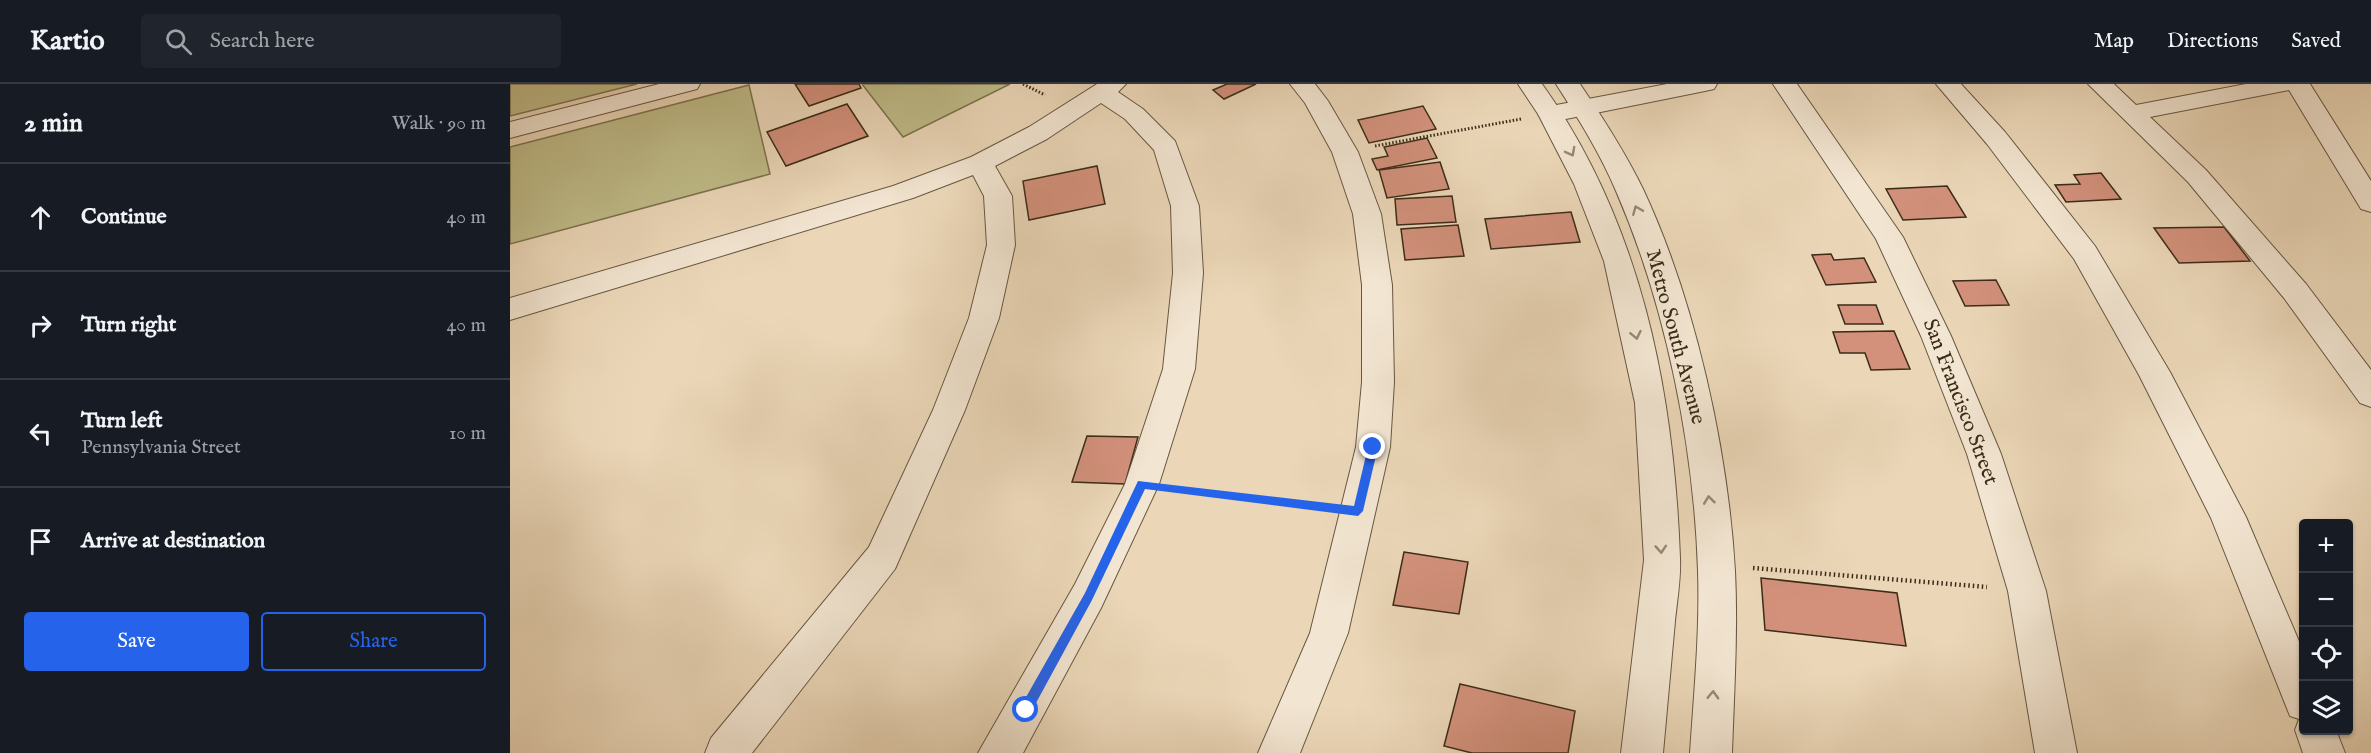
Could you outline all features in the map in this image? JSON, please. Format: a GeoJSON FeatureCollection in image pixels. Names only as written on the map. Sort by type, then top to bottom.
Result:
{"type":"FeatureCollection","features":[{"type":"Feature","properties":{"kind":"street"},"geometry":{"type":"LineString","coordinates":[[510,130],[688,84]]}},
{"type":"Feature","properties":{"kind":"street"},"geometry":{"type":"LineString","coordinates":[[1279,753],[1329,633],[1373,447],[1378,382],[1377,285],[1367,214],[1345,152],[1316,100],[1302,84]]}},
{"type":"Feature","properties":{"kind":"street","name":"Metro South Avenue"},"geometry":{"type":"LineString","coordinates":[[1530,84],[1551,114],[1588,184],[1619,261],[1651,403],[1662,560],[1642,753]]}},
{"type":"Feature","properties":{"kind":"street"},"geometry":{"type":"LineString","coordinates":[[1551,114],[1576,95],[1706,84]]}},
{"type":"Feature","properties":{"kind":"street","name":"San Francisco Street"},"geometry":{"type":"LineString","coordinates":[[1785,84],[1889,237],[1936,336],[1984,454],[2027,591],[2056,753]]}},
{"type":"Feature","properties":{"kind":"street"},"geometry":{"type":"LineString","coordinates":[[1948,84],[1996,138],[2085,253],[2154,372],[2228,517],[2299,690]]}},
{"type":"Feature","properties":{"kind":"street"},"geometry":{"type":"LineString","coordinates":[[2100,84],[2197,176],[2295,291],[2371,394]]}},
{"type":"Feature","properties":{"kind":"street"},"geometry":{"type":"LineString","coordinates":[[2132,113],[2285,84]]}},
{"type":"Feature","properties":{"kind":"street"},"geometry":{"type":"LineString","coordinates":[[2298,84],[2371,203]]}},
{"type":"Feature","properties":{"kind":"street"},"geometry":{"type":"LineString","coordinates":[[510,309],[891,196],[980,163],[1038,133],[1108,88],[1166,147],[1185,206],[1188,273],[1179,369],[1142,484],[1089,596],[999,753]]}},
{"type":"Feature","properties":{"kind":"street","name":"Metro South Avenue"},"geometry":{"type":"LineString","coordinates":[[1576,95],[1623,175],[1656,256],[1697,405],[1717,564],[1711,753]]}},
{"type":"Feature","properties":{"kind":"street"},"geometry":{"type":"LineString","coordinates":[[726,753],[882,558],[949,410],[984,318],[1001,245],[998,196],[980,163]]}},
{"type":"Feature","properties":{"kind":"street"},"geometry":{"type":"LineString","coordinates":[[2317,735],[2324,753]]}},
{"type":"Feature","properties":{"kind":"path"},"geometry":{"type":"LineString","coordinates":[[1345,152],[1551,114]]}},
{"type":"Feature","properties":{"kind":"path"},"geometry":{"type":"LineString","coordinates":[[1142,484],[1358,511]]}},
{"type":"Feature","properties":{"kind":"path"},"geometry":{"type":"LineString","coordinates":[[1717,564],[2027,591]]}},
{"type":"Feature","properties":{"kind":"shaded area"},"geometry":{"type":"Polygon","coordinates":[[[510,84],[637,84],[510,116],[510,84]]]}},
{"type":"Feature","properties":{"kind":"shaded area"},"geometry":{"type":"Polygon","coordinates":[[[862,84],[1010,84],[903,137],[862,84]]]}},
{"type":"Feature","properties":{"kind":"shaded area"},"geometry":{"type":"Polygon","coordinates":[[[749,85],[770,174],[510,244],[510,147],[749,85]]]}},
{"type":"Feature","properties":{"kind":"building"},"geometry":{"type":"Polygon","coordinates":[[[795,84],[859,84],[861,88],[809,106],[795,84]]]}},
{"type":"Feature","properties":{"kind":"building"},"geometry":{"type":"Polygon","coordinates":[[[1227,84],[1256,84],[1224,99],[1213,90],[1227,84]]]}},
{"type":"Feature","properties":{"kind":"building"},"geometry":{"type":"Polygon","coordinates":[[[847,104],[868,136],[786,166],[767,132],[847,104]]]}},
{"type":"Feature","properties":{"kind":"building"},"geometry":{"type":"Polygon","coordinates":[[[1423,106],[1436,129],[1369,143],[1358,120],[1423,106]]]}},
{"type":"Feature","properties":{"kind":"building"},"geometry":{"type":"Polygon","coordinates":[[[1427,138],[1437,158],[1377,170],[1372,159],[1388,156],[1384,147],[1427,138]]]}},
{"type":"Feature","properties":{"kind":"building"},"geometry":{"type":"Polygon","coordinates":[[[1440,162],[1449,189],[1387,198],[1379,170],[1440,162]]]}},
{"type":"Feature","properties":{"kind":"building"},"geometry":{"type":"Polygon","coordinates":[[[1097,166],[1105,204],[1029,220],[1023,181],[1097,166]]]}},
{"type":"Feature","properties":{"kind":"building"},"geometry":{"type":"Polygon","coordinates":[[[2101,173],[2121,199],[2066,202],[2055,185],[2080,184],[2074,175],[2101,173]]]}},
{"type":"Feature","properties":{"kind":"building"},"geometry":{"type":"Polygon","coordinates":[[[1947,186],[1966,217],[1903,220],[1886,189],[1947,186]]]}},
{"type":"Feature","properties":{"kind":"building"},"geometry":{"type":"Polygon","coordinates":[[[1452,196],[1456,222],[1397,225],[1395,199],[1452,196]]]}},
{"type":"Feature","properties":{"kind":"building"},"geometry":{"type":"Polygon","coordinates":[[[1571,212],[1580,242],[1491,249],[1485,219],[1571,212]]]}},
{"type":"Feature","properties":{"kind":"building"},"geometry":{"type":"Polygon","coordinates":[[[1458,225],[1464,256],[1405,260],[1401,229],[1458,225]]]}},
{"type":"Feature","properties":{"kind":"building"},"geometry":{"type":"Polygon","coordinates":[[[2224,227],[2250,261],[2179,263],[2154,228],[2224,227]]]}},
{"type":"Feature","properties":{"kind":"building"},"geometry":{"type":"Polygon","coordinates":[[[1831,254],[1834,260],[1864,258],[1876,282],[1826,285],[1812,255],[1831,254]]]}},
{"type":"Feature","properties":{"kind":"building"},"geometry":{"type":"Polygon","coordinates":[[[1996,280],[2009,305],[1965,306],[1953,281],[1996,280]]]}},
{"type":"Feature","properties":{"kind":"building"},"geometry":{"type":"Polygon","coordinates":[[[1838,305],[1876,305],[1883,324],[1845,324],[1838,305]]]}},
{"type":"Feature","properties":{"kind":"building"},"geometry":{"type":"Polygon","coordinates":[[[1894,331],[1910,369],[1871,370],[1865,353],[1840,353],[1833,332],[1894,331]]]}},
{"type":"Feature","properties":{"kind":"building"},"geometry":{"type":"Polygon","coordinates":[[[1087,436],[1138,437],[1125,484],[1072,482],[1087,436]]]}},
{"type":"Feature","properties":{"kind":"building"},"geometry":{"type":"Polygon","coordinates":[[[1404,552],[1468,562],[1459,614],[1393,605],[1404,552]]]}},
{"type":"Feature","properties":{"kind":"building"},"geometry":{"type":"Polygon","coordinates":[[[1761,578],[1897,593],[1906,646],[1765,630],[1761,578]]]}},
{"type":"Feature","properties":{"kind":"building"},"geometry":{"type":"Polygon","coordinates":[[[1460,684],[1575,711],[1568,753],[1472,753],[1444,746],[1460,684]]]}},
{"type":"Feature","properties":{"kind":"route"},"geometry":{"type":"LineString","coordinates":[[1026,710],[1089,596],[1142,484],[1358,511],[1373,447]]}}]}
